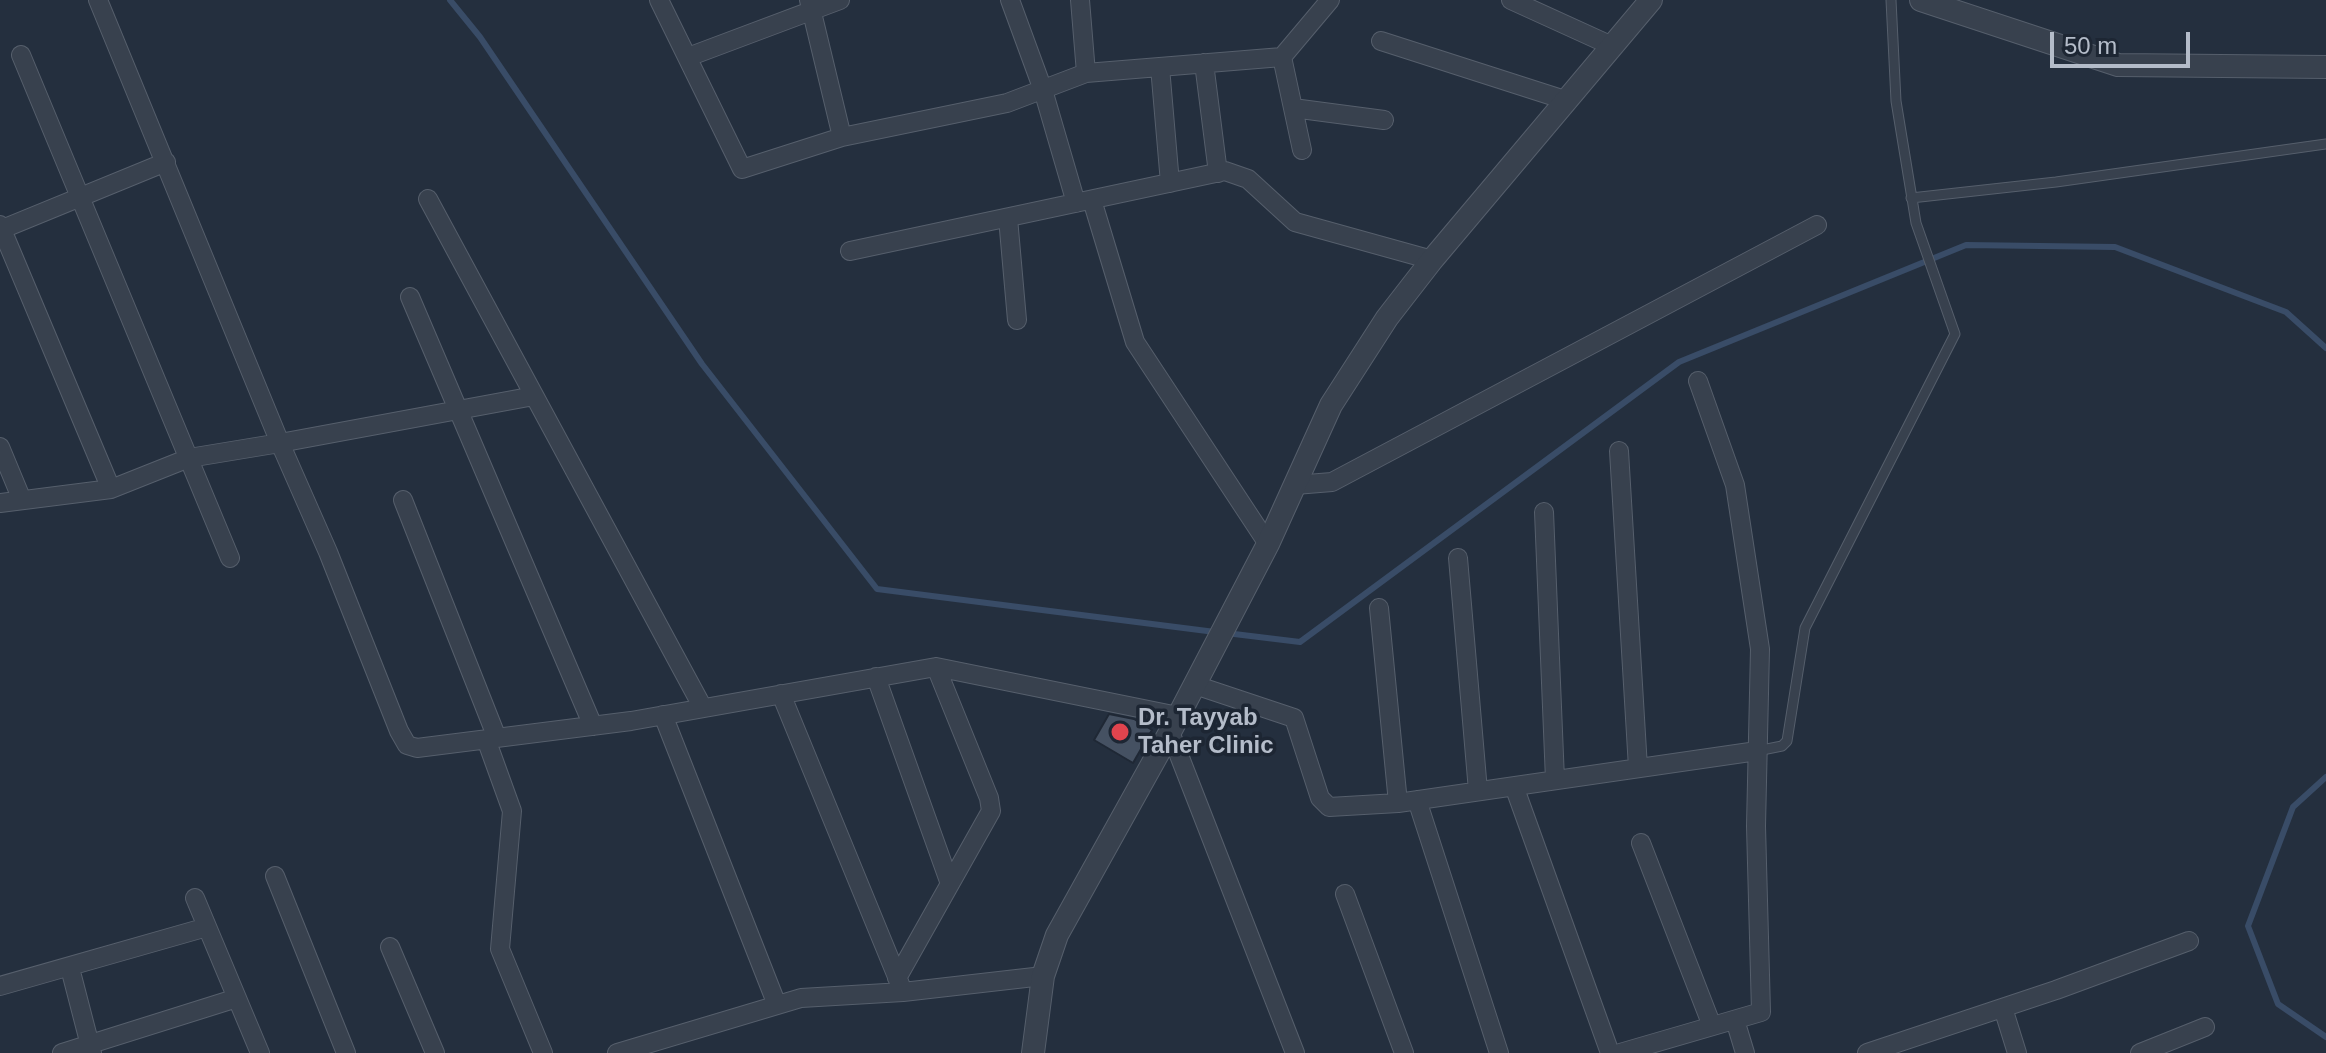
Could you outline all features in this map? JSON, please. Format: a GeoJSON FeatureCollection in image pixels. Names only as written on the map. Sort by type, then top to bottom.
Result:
{"type":"FeatureCollection","features":[{"type":"Feature","properties":{"kind":"street"},"geometry":{"type":"LineString","coordinates":[[98,0],[407,745],[428,747],[593,726],[936,667],[1174,724]]}},
{"type":"Feature","properties":{"kind":"street"},"geometry":{"type":"LineString","coordinates":[[659,0],[742,169],[842,137],[1007,103],[1086,73],[1282,57],[1330,0]]}},
{"type":"Feature","properties":{"kind":"street"},"geometry":{"type":"LineString","coordinates":[[688,57],[810,6],[840,0]]}},
{"type":"Feature","properties":{"kind":"street"},"geometry":{"type":"LineString","coordinates":[[1010,0],[1135,342],[1268,544]]}},
{"type":"Feature","properties":{"kind":"street"},"geometry":{"type":"LineString","coordinates":[[1080,0],[1086,73]]}},
{"type":"Feature","properties":{"kind":"street"},"geometry":{"type":"LineString","coordinates":[[1511,0],[1612,46]]}},
{"type":"Feature","properties":{"kind":"street"},"geometry":{"type":"LineString","coordinates":[[1033,1053],[1043,976],[1057,935],[1207,662],[1268,544],[1331,405],[1358,361],[1432,260],[1651,0]]}},
{"type":"Feature","properties":{"kind":"street"},"geometry":{"type":"LineString","coordinates":[[1921,0],[2118,65],[2326,67]]}},
{"type":"Feature","properties":{"kind":"street"},"geometry":{"type":"LineString","coordinates":[[810,6],[842,137]]}},
{"type":"Feature","properties":{"kind":"street"},"geometry":{"type":"LineString","coordinates":[[1381,41],[1568,101]]}},
{"type":"Feature","properties":{"kind":"street"},"geometry":{"type":"LineString","coordinates":[[21,55],[230,558]]}},
{"type":"Feature","properties":{"kind":"street"},"geometry":{"type":"LineString","coordinates":[[1282,57],[1302,150]]}},
{"type":"Feature","properties":{"kind":"street"},"geometry":{"type":"LineString","coordinates":[[1204,63],[1218,173]]}},
{"type":"Feature","properties":{"kind":"street"},"geometry":{"type":"LineString","coordinates":[[1160,67],[1170,183]]}},
{"type":"Feature","properties":{"kind":"street"},"geometry":{"type":"LineString","coordinates":[[1293,108],[1384,120]]}},
{"type":"Feature","properties":{"kind":"street"},"geometry":{"type":"LineString","coordinates":[[111,489],[1,228],[166,162]]}},
{"type":"Feature","properties":{"kind":"street"},"geometry":{"type":"LineString","coordinates":[[850,251],[1218,173],[1238,173],[1295,222],[1432,260]]}},
{"type":"Feature","properties":{"kind":"street"},"geometry":{"type":"LineString","coordinates":[[428,199],[703,708]]}},
{"type":"Feature","properties":{"kind":"street"},"geometry":{"type":"LineString","coordinates":[[1008,218],[1017,320]]}},
{"type":"Feature","properties":{"kind":"street"},"geometry":{"type":"LineString","coordinates":[[1295,485],[1332,482],[1817,225]]}},
{"type":"Feature","properties":{"kind":"street"},"geometry":{"type":"LineString","coordinates":[[410,297],[593,726]]}},
{"type":"Feature","properties":{"kind":"street"},"geometry":{"type":"LineString","coordinates":[[1620,1053],[1761,1012],[1757,751],[1760,649],[1735,485],[1698,381]]}},
{"type":"Feature","properties":{"kind":"street"},"geometry":{"type":"LineString","coordinates":[[0,503],[111,489],[189,458],[534,396]]}},
{"type":"Feature","properties":{"kind":"street"},"geometry":{"type":"LineString","coordinates":[[0,447],[22,500]]}},
{"type":"Feature","properties":{"kind":"street"},"geometry":{"type":"LineString","coordinates":[[1619,451],[1638,768]]}},
{"type":"Feature","properties":{"kind":"street"},"geometry":{"type":"LineString","coordinates":[[403,500],[492,739],[512,811],[500,949],[543,1053]]}},
{"type":"Feature","properties":{"kind":"street"},"geometry":{"type":"LineString","coordinates":[[1544,512],[1555,780]]}},
{"type":"Feature","properties":{"kind":"street"},"geometry":{"type":"LineString","coordinates":[[1458,558],[1478,791]]}},
{"type":"Feature","properties":{"kind":"street"},"geometry":{"type":"LineString","coordinates":[[1379,608],[1398,803]]}},
{"type":"Feature","properties":{"kind":"street"},"geometry":{"type":"LineString","coordinates":[[900,985],[950,884],[991,811],[991,804],[936,667]]}},
{"type":"Feature","properties":{"kind":"street"},"geometry":{"type":"LineString","coordinates":[[876,677],[950,884]]}},
{"type":"Feature","properties":{"kind":"street"},"geometry":{"type":"LineString","coordinates":[[1195,685],[1294,718],[1325,805],[1398,803],[1757,751]]}},
{"type":"Feature","properties":{"kind":"street"},"geometry":{"type":"LineString","coordinates":[[781,694],[900,985]]}},
{"type":"Feature","properties":{"kind":"street"},"geometry":{"type":"LineString","coordinates":[[663,715],[777,1005]]}},
{"type":"Feature","properties":{"kind":"street"},"geometry":{"type":"LineString","coordinates":[[1174,724],[1295,1053]]}},
{"type":"Feature","properties":{"kind":"street"},"geometry":{"type":"LineString","coordinates":[[1514,786],[1610,1053]]}},
{"type":"Feature","properties":{"kind":"street"},"geometry":{"type":"LineString","coordinates":[[1417,800],[1499,1053]]}},
{"type":"Feature","properties":{"kind":"street"},"geometry":{"type":"LineString","coordinates":[[1641,843],[1712,1026]]}},
{"type":"Feature","properties":{"kind":"street"},"geometry":{"type":"LineString","coordinates":[[275,876],[346,1053]]}},
{"type":"Feature","properties":{"kind":"street"},"geometry":{"type":"LineString","coordinates":[[1345,894],[1404,1053]]}},
{"type":"Feature","properties":{"kind":"street"},"geometry":{"type":"LineString","coordinates":[[195,898],[260,1053]]}},
{"type":"Feature","properties":{"kind":"street"},"geometry":{"type":"LineString","coordinates":[[0,986],[207,927]]}},
{"type":"Feature","properties":{"kind":"street"},"geometry":{"type":"LineString","coordinates":[[1867,1053],[1924,1044],[2003,1008],[2189,941]]}},
{"type":"Feature","properties":{"kind":"street"},"geometry":{"type":"LineString","coordinates":[[390,947],[435,1053]]}},
{"type":"Feature","properties":{"kind":"street"},"geometry":{"type":"LineString","coordinates":[[70,968],[91,1049]]}},
{"type":"Feature","properties":{"kind":"street"},"geometry":{"type":"LineString","coordinates":[[617,1053],[801,998],[900,985],[1043,976]]}},
{"type":"Feature","properties":{"kind":"street"},"geometry":{"type":"LineString","coordinates":[[62,1053],[91,1049],[237,998]]}},
{"type":"Feature","properties":{"kind":"street"},"geometry":{"type":"LineString","coordinates":[[2003,1008],[2017,1053]]}},
{"type":"Feature","properties":{"kind":"street"},"geometry":{"type":"LineString","coordinates":[[1735,1020],[1745,1053]]}},
{"type":"Feature","properties":{"kind":"street"},"geometry":{"type":"LineString","coordinates":[[2140,1053],[2205,1027]]}},
{"type":"Feature","properties":{"kind":"lane"},"geometry":{"type":"LineString","coordinates":[[1757,751],[1782,746],[1787,741],[1805,628],[1953,340],[1952,319],[1932,273],[1911,198],[1896,101],[1891,0]]}},
{"type":"Feature","properties":{"kind":"lane"},"geometry":{"type":"LineString","coordinates":[[1911,198],[2056,182],[2326,144]]}},
{"type":"Feature","properties":{"kind":"building"},"geometry":{"type":"Polygon","coordinates":[[[1109,714],[1134,719],[1152,730],[1133,763],[1094,740],[1109,714]]]}},
{"type":"Feature","properties":{"kind":"waterway"},"geometry":{"type":"LineString","coordinates":[[450,0],[480,37],[702,364],[877,589],[1215,632]]}},
{"type":"Feature","properties":{"kind":"waterway"},"geometry":{"type":"LineString","coordinates":[[1226,633],[1300,642],[1679,362],[1966,245],[2115,247],[2286,312],[2326,348]]}},
{"type":"Feature","properties":{"kind":"waterway"},"geometry":{"type":"LineString","coordinates":[[2326,777],[2293,807],[2248,926],[2278,1004],[2326,1037]]}},
{"type":"Feature","properties":{"kind":"place","name":"Dr. Tayyab Taher Clinic"},"geometry":{"type":"Point","coordinates":[1120,732]}}]}
